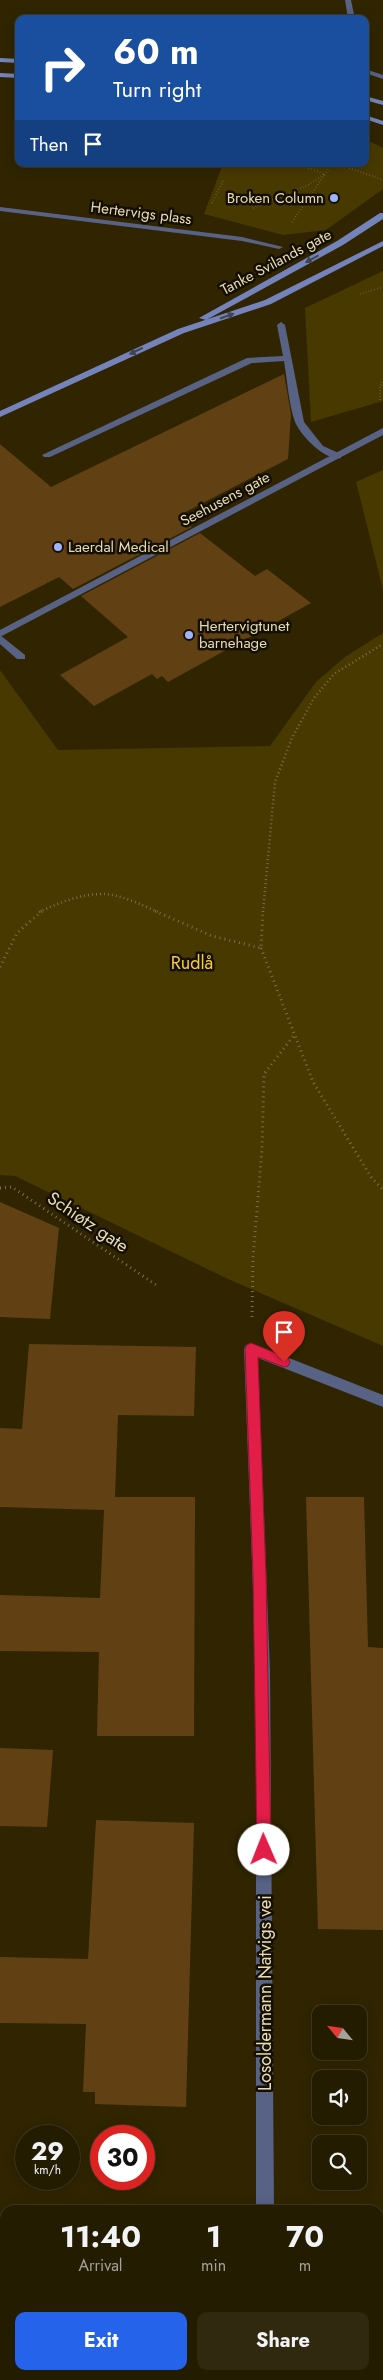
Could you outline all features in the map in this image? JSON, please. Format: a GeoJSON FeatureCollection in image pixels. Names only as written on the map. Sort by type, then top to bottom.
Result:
{"type":"FeatureCollection","features":[{"type":"Feature","properties":{"kind":"main road"},"geometry":{"type":"LineString","coordinates":[[0,60],[15,61]]}},
{"type":"Feature","properties":{"kind":"main road"},"geometry":{"type":"LineString","coordinates":[[1,76],[15,76]]}},
{"type":"Feature","properties":{"kind":"main road"},"geometry":{"type":"LineString","coordinates":[[369,99],[383,103]]}},
{"type":"Feature","properties":{"kind":"main road"},"geometry":{"type":"LineString","coordinates":[[369,118],[383,123]]}},
{"type":"Feature","properties":{"kind":"main road","name":"Tanke Svilands gate"},"geometry":{"type":"LineString","coordinates":[[0,414],[181,331],[250,290],[308,261],[360,231],[383,215]]}},
{"type":"Feature","properties":{"kind":"main road","name":"Tanke Svilands gate"},"geometry":{"type":"LineString","coordinates":[[181,331],[268,302],[383,243]]}},
{"type":"Feature","properties":{"kind":"street"},"geometry":{"type":"LineString","coordinates":[[348,0],[351,15]]}},
{"type":"Feature","properties":{"kind":"street"},"geometry":{"type":"LineString","coordinates":[[369,72],[383,77]]}},
{"type":"Feature","properties":{"kind":"street","name":"Hertervigs plass"},"geometry":{"type":"LineString","coordinates":[[0,210],[242,239],[279,247]]}},
{"type":"Feature","properties":{"kind":"street"},"geometry":{"type":"LineString","coordinates":[[281,325],[300,422],[320,448],[338,456]]}},
{"type":"Feature","properties":{"kind":"street"},"geometry":{"type":"LineString","coordinates":[[47,455],[250,360],[288,358]]}},
{"type":"Feature","properties":{"kind":"street","name":"Seehusens gate"},"geometry":{"type":"LineString","coordinates":[[0,636],[383,431]]}},
{"type":"Feature","properties":{"kind":"street"},"geometry":{"type":"LineString","coordinates":[[0,636],[21,657]]}},
{"type":"Feature","properties":{"kind":"street"},"geometry":{"type":"LineString","coordinates":[[251,1349],[383,1401]]}},
{"type":"Feature","properties":{"kind":"street","name":"Losoldermann Natvigs vei"},"geometry":{"type":"LineString","coordinates":[[251,1349],[256,1429],[263,1750],[265,2205]]}},
{"type":"Feature","properties":{"kind":"path"},"geometry":{"type":"LineString","coordinates":[[306,167],[325,174]]}},
{"type":"Feature","properties":{"kind":"path"},"geometry":{"type":"LineString","coordinates":[[279,247],[284,235],[330,167]]}},
{"type":"Feature","properties":{"kind":"path"},"geometry":{"type":"LineString","coordinates":[[346,167],[383,180]]}},
{"type":"Feature","properties":{"kind":"path"},"geometry":{"type":"LineString","coordinates":[[253,208],[308,185],[325,174]]}},
{"type":"Feature","properties":{"kind":"path"},"geometry":{"type":"LineString","coordinates":[[209,211],[223,181]]}},
{"type":"Feature","properties":{"kind":"path"},"geometry":{"type":"LineString","coordinates":[[359,294],[383,287]]}},
{"type":"Feature","properties":{"kind":"path"},"geometry":{"type":"LineString","coordinates":[[381,405],[380,387],[383,381]]}},
{"type":"Feature","properties":{"kind":"path"},"geometry":{"type":"LineString","coordinates":[[383,644],[334,674],[314,698],[292,738],[275,782],[263,905],[261,948],[314,1082],[371,1177],[383,1190]]}},
{"type":"Feature","properties":{"kind":"path"},"geometry":{"type":"LineString","coordinates":[[0,967],[17,933],[38,913],[66,900],[103,894],[136,903],[212,936],[261,948]]}},
{"type":"Feature","properties":{"kind":"path"},"geometry":{"type":"LineString","coordinates":[[251,1349],[253,1258],[262,1149],[264,1074],[295,1034]]}},
{"type":"Feature","properties":{"kind":"path","name":"Schiøtz gate"},"geometry":{"type":"LineString","coordinates":[[0,1188],[12,1188],[159,1287]]}},
{"type":"Feature","properties":{"kind":"green space"},"geometry":{"type":"Polygon","coordinates":[[[369,141],[383,148],[383,189],[326,230],[283,235],[204,214],[222,167],[369,167],[369,141]]]}},
{"type":"Feature","properties":{"kind":"green space"},"geometry":{"type":"Polygon","coordinates":[[[383,271],[383,401],[311,422],[305,308],[383,271]]]}},
{"type":"Feature","properties":{"kind":"green space"},"geometry":{"type":"Polygon","coordinates":[[[383,470],[383,590],[356,482],[383,470]]]}},
{"type":"Feature","properties":{"kind":"green space","name":"Rudlå"},"geometry":{"type":"Polygon","coordinates":[[[383,633],[383,1346],[228,1279],[15,1176],[0,1175],[0,670],[58,750],[270,746],[316,682],[345,657],[383,633]]]}},
{"type":"Feature","properties":{"kind":"building","name":"Laerdal Medical"},"geometry":{"type":"Polygon","coordinates":[[[284,374],[291,414],[288,459],[178,516],[192,527],[73,589],[59,577],[0,607],[0,444],[51,487],[284,374]]]}},
{"type":"Feature","properties":{"kind":"building","name":"Hertervigtunet barnehage"},"geometry":{"type":"Polygon","coordinates":[[[200,533],[255,576],[267,569],[311,603],[168,682],[162,676],[157,679],[152,674],[94,706],[60,675],[128,637],[81,596],[200,533]]]}},
{"type":"Feature","properties":{"kind":"building"},"geometry":{"type":"Polygon","coordinates":[[[0,1202],[59,1228],[50,1319],[0,1317],[0,1202]]]}},
{"type":"Feature","properties":{"kind":"building"},"geometry":{"type":"Polygon","coordinates":[[[29,1344],[196,1347],[194,1416],[118,1415],[115,1497],[195,1497],[194,1736],[97,1736],[99,1652],[0,1651],[0,1595],[100,1598],[104,1510],[0,1507],[0,1428],[22,1429],[29,1344]]]}},
{"type":"Feature","properties":{"kind":"building"},"geometry":{"type":"Polygon","coordinates":[[[306,1497],[364,1497],[368,1647],[383,1648],[383,1930],[318,1929],[306,1497]]]}},
{"type":"Feature","properties":{"kind":"building"},"geometry":{"type":"Polygon","coordinates":[[[0,1748],[53,1750],[47,1827],[0,1826],[0,1748]]]}},
{"type":"Feature","properties":{"kind":"building"},"geometry":{"type":"Polygon","coordinates":[[[96,1820],[194,1823],[186,2107],[95,2104],[95,2092],[83,2092],[86,2024],[0,2023],[0,1957],[88,1959],[96,1820]]]}},
{"type":"Feature","properties":{"kind":"place","name":"Broken Column"},"geometry":{"type":"Point","coordinates":[334,198]}},
{"type":"Feature","properties":{"kind":"place","name":"Laerdal Medical"},"geometry":{"type":"Point","coordinates":[58,547]}},
{"type":"Feature","properties":{"kind":"place","name":"Hertervigtunet barnehage"},"geometry":{"type":"Point","coordinates":[189,635]}},
{"type":"Feature","properties":{"kind":"route"},"geometry":{"type":"LineString","coordinates":[[264,1850],[260,1575],[256,1429],[251,1349],[284,1362]]}}]}
